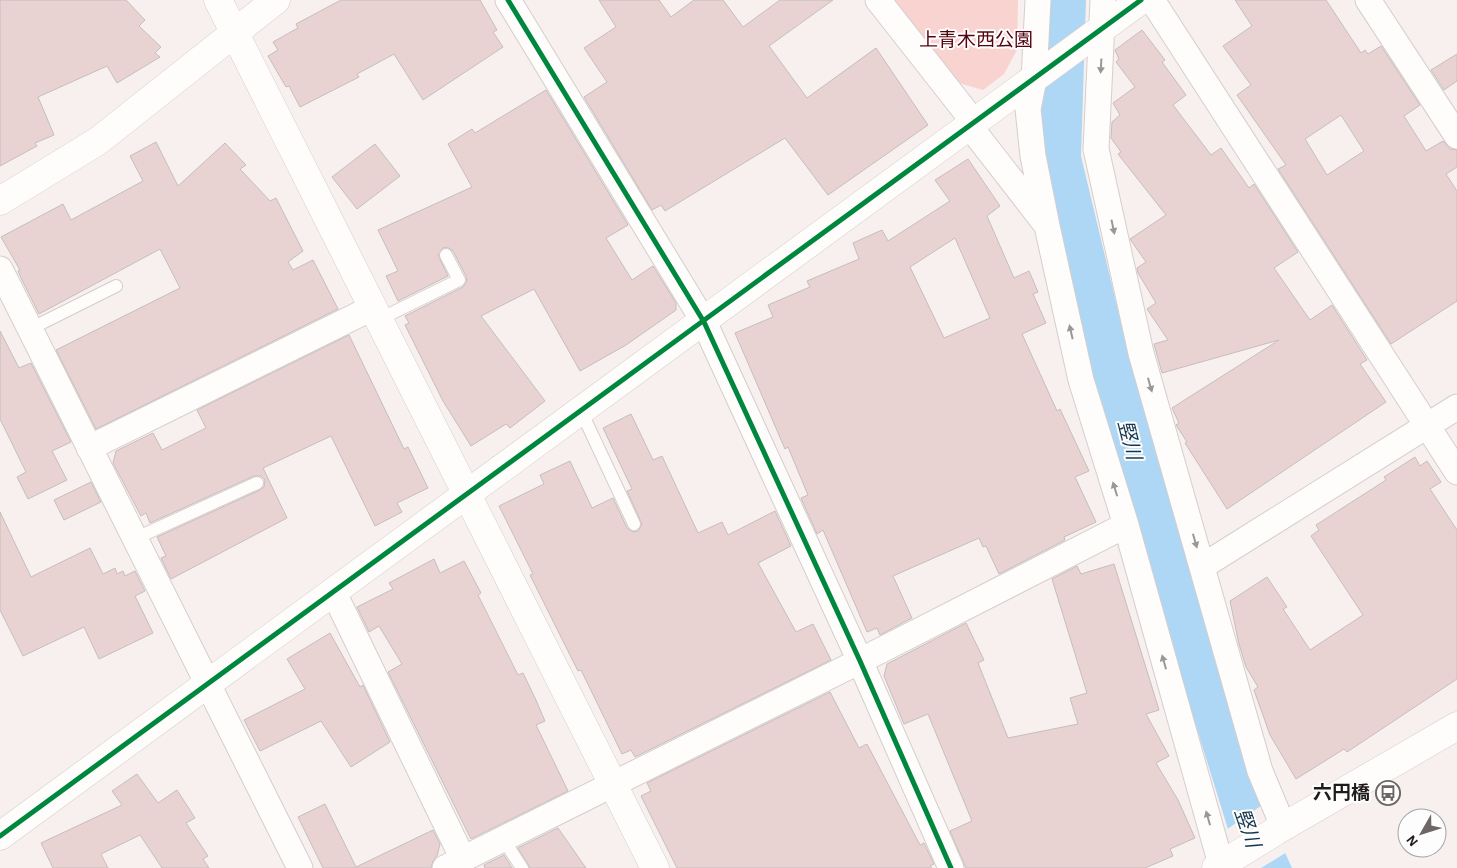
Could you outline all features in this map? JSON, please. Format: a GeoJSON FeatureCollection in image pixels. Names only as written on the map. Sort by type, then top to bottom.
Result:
{"type":"FeatureCollection","features":[{"type":"Feature","properties":{"kind":"street"},"geometry":{"type":"LineString","coordinates":[[218,0],[655,868]]}},
{"type":"Feature","properties":{"kind":"street"},"geometry":{"type":"LineString","coordinates":[[0,201],[98,141],[276,0]]}},
{"type":"Feature","properties":{"kind":"street"},"geometry":{"type":"LineString","coordinates":[[508,0],[704,322],[860,661],[951,868]]}},
{"type":"Feature","properties":{"kind":"street"},"geometry":{"type":"LineString","coordinates":[[878,0],[1047,226]]}},
{"type":"Feature","properties":{"kind":"street"},"geometry":{"type":"LineString","coordinates":[[1038,0],[1034,79],[1028,109],[1033,156],[1047,226],[1081,380],[1126,525],[1223,865],[1279,828],[1457,726]]}},
{"type":"Feature","properties":{"kind":"street"},"geometry":{"type":"LineString","coordinates":[[1103,0],[1096,148],[1140,353],[1203,566],[1260,771],[1279,828]]}},
{"type":"Feature","properties":{"kind":"street"},"geometry":{"type":"LineString","coordinates":[[0,836],[1141,0]]}},
{"type":"Feature","properties":{"kind":"street"},"geometry":{"type":"LineString","coordinates":[[1152,0],[1457,472]]}},
{"type":"Feature","properties":{"kind":"street"},"geometry":{"type":"LineString","coordinates":[[1368,0],[1457,136]]}},
{"type":"Feature","properties":{"kind":"street"},"geometry":{"type":"LineString","coordinates":[[0,269],[300,868]]}},
{"type":"Feature","properties":{"kind":"street"},"geometry":{"type":"LineString","coordinates":[[89,448],[375,314]]}},
{"type":"Feature","properties":{"kind":"street"},"geometry":{"type":"LineString","coordinates":[[1203,566],[1457,407]]}},
{"type":"Feature","properties":{"kind":"street"},"geometry":{"type":"LineString","coordinates":[[334,591],[458,864],[503,839],[860,661],[1126,525]]}},
{"type":"Feature","properties":{"kind":"lane"},"geometry":{"type":"LineString","coordinates":[[375,314],[460,280],[446,255]]}},
{"type":"Feature","properties":{"kind":"lane"},"geometry":{"type":"LineString","coordinates":[[30,329],[116,286]]}},
{"type":"Feature","properties":{"kind":"lane"},"geometry":{"type":"LineString","coordinates":[[581,411],[634,524]]}},
{"type":"Feature","properties":{"kind":"lane"},"geometry":{"type":"LineString","coordinates":[[134,539],[257,484]]}},
{"type":"Feature","properties":{"kind":"lane"},"geometry":{"type":"LineString","coordinates":[[503,839],[522,868]]}},
{"type":"Feature","properties":{"kind":"green space","name":"上青木西公園"},"geometry":{"type":"Polygon","coordinates":[[[893,0],[1018,0],[1017,50],[1004,74],[983,90],[959,83],[893,0]]]}},
{"type":"Feature","properties":{"kind":"water","name":"竪川"},"geometry":{"type":"Polygon","coordinates":[[[1045,0],[1086,0],[1081,156],[1127,348],[1177,526],[1257,791],[1292,868],[1240,868],[1091,386],[1039,158],[1045,0]]]}},
{"type":"Feature","properties":{"kind":"pier","name":"六円橋"},"geometry":{"type":"Polygon","coordinates":[[[1265,803],[1287,852],[1261,868],[1238,868],[1226,830],[1265,803]]]}},
{"type":"Feature","properties":{"kind":"building"},"geometry":{"type":"Polygon","coordinates":[[[0,0],[126,0],[145,20],[139,26],[161,47],[155,53],[160,57],[117,83],[107,66],[38,97],[54,135],[35,143],[37,146],[0,166],[0,0]]]}},
{"type":"Feature","properties":{"kind":"building"},"geometry":{"type":"Polygon","coordinates":[[[341,0],[480,0],[497,30],[493,32],[503,47],[423,100],[394,54],[357,74],[359,77],[300,107],[289,86],[286,87],[268,56],[278,50],[273,42],[298,28],[296,24],[341,0]]]}},
{"type":"Feature","properties":{"kind":"building"},"geometry":{"type":"Polygon","coordinates":[[[599,0],[659,0],[671,17],[694,0],[723,0],[743,27],[780,0],[833,0],[769,46],[807,98],[876,48],[928,125],[828,195],[785,138],[665,211],[661,205],[652,210],[584,97],[607,82],[584,48],[616,27],[599,0]]]}},
{"type":"Feature","properties":{"kind":"building"},"geometry":{"type":"Polygon","coordinates":[[[1235,0],[1326,0],[1361,53],[1365,50],[1368,54],[1381,46],[1420,105],[1404,116],[1426,151],[1443,141],[1450,149],[1457,150],[1457,167],[1446,174],[1457,191],[1457,301],[1391,344],[1278,169],[1286,165],[1237,95],[1251,85],[1223,46],[1252,26],[1235,0]],[[1341,115],[1305,139],[1327,175],[1364,151],[1341,115]]]}},
{"type":"Feature","properties":{"kind":"building"},"geometry":{"type":"Polygon","coordinates":[[[1142,30],[1165,60],[1162,62],[1186,95],[1173,105],[1211,155],[1221,148],[1249,188],[1254,184],[1298,252],[1274,268],[1310,320],[1332,305],[1367,360],[1360,364],[1386,402],[1227,509],[1185,443],[1187,442],[1176,425],[1179,423],[1172,408],[1279,340],[1162,373],[1154,344],[1168,340],[1147,309],[1156,303],[1138,273],[1137,268],[1146,262],[1130,239],[1166,215],[1118,154],[1121,152],[1111,138],[1112,122],[1120,115],[1113,103],[1135,87],[1116,62],[1119,59],[1115,50],[1142,30]]]}},
{"type":"Feature","properties":{"kind":"building"},"geometry":{"type":"Polygon","coordinates":[[[1457,54],[1457,81],[1444,90],[1431,70],[1457,54]]]}},
{"type":"Feature","properties":{"kind":"building"},"geometry":{"type":"Polygon","coordinates":[[[546,90],[628,225],[606,238],[632,280],[653,266],[676,303],[676,310],[626,345],[580,371],[534,289],[481,316],[545,401],[510,428],[506,424],[471,446],[443,401],[405,325],[409,323],[405,316],[463,287],[467,281],[466,276],[453,251],[447,247],[443,248],[438,255],[448,276],[398,301],[386,276],[398,271],[378,230],[472,187],[448,144],[472,129],[475,133],[546,90]]]}},
{"type":"Feature","properties":{"kind":"building"},"geometry":{"type":"Polygon","coordinates":[[[156,142],[178,186],[225,143],[246,165],[240,169],[270,201],[276,198],[303,251],[288,262],[293,270],[313,260],[338,309],[96,429],[56,350],[180,288],[160,249],[39,314],[18,271],[20,270],[1,237],[63,204],[71,220],[143,181],[130,156],[156,142]]]}},
{"type":"Feature","properties":{"kind":"building"},"geometry":{"type":"Polygon","coordinates":[[[375,144],[400,176],[357,209],[332,177],[375,144]]]}},
{"type":"Feature","properties":{"kind":"building"},"geometry":{"type":"Polygon","coordinates":[[[968,159],[1000,206],[987,216],[1014,278],[1029,271],[1038,292],[1033,294],[1046,323],[1022,334],[1057,411],[1060,409],[1089,471],[1075,477],[1096,522],[1064,537],[1065,540],[999,574],[986,546],[983,547],[979,538],[893,576],[912,618],[880,635],[877,628],[867,632],[823,530],[817,534],[801,498],[808,495],[788,447],[785,449],[735,333],[773,317],[768,305],[810,287],[807,281],[859,259],[853,243],[882,230],[888,241],[950,201],[935,180],[968,159]],[[955,238],[910,267],[944,338],[990,318],[955,238]]]}},
{"type":"Feature","properties":{"kind":"building"},"geometry":{"type":"Polygon","coordinates":[[[0,331],[19,368],[31,363],[71,442],[52,451],[67,480],[28,499],[17,477],[26,472],[0,419],[0,331]]]}},
{"type":"Feature","properties":{"kind":"building"},"geometry":{"type":"Polygon","coordinates":[[[349,335],[404,449],[408,447],[428,488],[397,503],[402,512],[375,526],[331,436],[263,468],[287,518],[171,579],[161,558],[166,556],[157,537],[260,490],[264,487],[265,480],[261,476],[254,476],[150,523],[146,513],[141,516],[113,463],[116,451],[153,433],[162,450],[206,428],[197,410],[349,335]]]}},
{"type":"Feature","properties":{"kind":"building"},"geometry":{"type":"Polygon","coordinates":[[[631,414],[653,460],[662,456],[698,533],[722,522],[728,535],[775,511],[791,546],[758,563],[796,632],[813,624],[831,660],[635,757],[631,750],[622,754],[581,670],[578,671],[530,575],[533,574],[499,506],[544,484],[540,475],[570,461],[592,508],[613,498],[627,528],[633,532],[638,531],[642,524],[627,491],[632,489],[603,428],[631,414]]]}},
{"type":"Feature","properties":{"kind":"building"},"geometry":{"type":"Polygon","coordinates":[[[1415,457],[1420,466],[1427,461],[1441,482],[1430,489],[1457,530],[1457,679],[1347,752],[1344,749],[1296,779],[1270,735],[1254,690],[1258,687],[1246,667],[1239,644],[1230,601],[1267,577],[1287,607],[1283,609],[1310,650],[1363,615],[1311,536],[1319,530],[1316,525],[1386,480],[1384,477],[1415,457]]]}},
{"type":"Feature","properties":{"kind":"building"},"geometry":{"type":"Polygon","coordinates":[[[91,482],[101,502],[64,520],[54,500],[91,482]]]}},
{"type":"Feature","properties":{"kind":"building"},"geometry":{"type":"Polygon","coordinates":[[[0,512],[31,577],[90,548],[103,574],[115,568],[117,574],[123,571],[125,576],[135,571],[145,591],[135,596],[153,633],[99,659],[84,627],[23,656],[0,610],[0,512]]]}},
{"type":"Feature","properties":{"kind":"building"},"geometry":{"type":"Polygon","coordinates":[[[434,559],[440,573],[464,561],[481,593],[478,595],[518,675],[523,673],[535,698],[545,721],[536,725],[568,791],[471,839],[388,672],[402,664],[379,626],[369,632],[357,607],[393,589],[389,583],[434,559]]]}},
{"type":"Feature","properties":{"kind":"building"},"geometry":{"type":"Polygon","coordinates":[[[1114,564],[1159,710],[1146,714],[1169,756],[1156,763],[1178,800],[1195,838],[1170,849],[1173,856],[1145,868],[966,868],[950,831],[972,821],[928,714],[904,724],[884,676],[887,664],[966,623],[984,660],[978,663],[1008,738],[1078,724],[1070,698],[1087,693],[1052,579],[1077,566],[1081,574],[1114,564]]]}},
{"type":"Feature","properties":{"kind":"building"},"geometry":{"type":"Polygon","coordinates":[[[330,633],[360,687],[363,685],[390,742],[351,767],[321,721],[260,751],[244,720],[305,689],[287,659],[330,633]]]}},
{"type":"Feature","properties":{"kind":"building"},"geometry":{"type":"Polygon","coordinates":[[[830,692],[859,748],[867,744],[920,845],[924,843],[934,864],[930,866],[932,868],[677,868],[641,796],[651,791],[647,783],[830,692]]]}},
{"type":"Feature","properties":{"kind":"building"},"geometry":{"type":"Polygon","coordinates":[[[137,774],[158,803],[177,790],[195,818],[186,823],[208,856],[203,859],[209,868],[162,868],[140,835],[101,854],[108,868],[53,868],[41,843],[122,805],[112,791],[137,774]]]}},
{"type":"Feature","properties":{"kind":"building"},"geometry":{"type":"Polygon","coordinates":[[[325,804],[356,867],[433,830],[440,844],[431,868],[323,868],[298,817],[325,804]]]}},
{"type":"Feature","properties":{"kind":"building"},"geometry":{"type":"Polygon","coordinates":[[[558,828],[586,868],[530,868],[518,848],[558,828]]]}},
{"type":"Feature","properties":{"kind":"building"},"geometry":{"type":"Polygon","coordinates":[[[504,855],[512,868],[485,868],[484,865],[504,855]]]}},
{"type":"Feature","properties":{"kind":"cycle path"},"geometry":{"type":"LineString","coordinates":[[508,0],[704,322],[860,661],[951,868]]}},
{"type":"Feature","properties":{"kind":"cycle path"},"geometry":{"type":"LineString","coordinates":[[0,836],[1141,0]]}},
{"type":"Feature","properties":{"kind":"place","name":"六円橋"},"geometry":{"type":"Point","coordinates":[1388,793]}}]}
